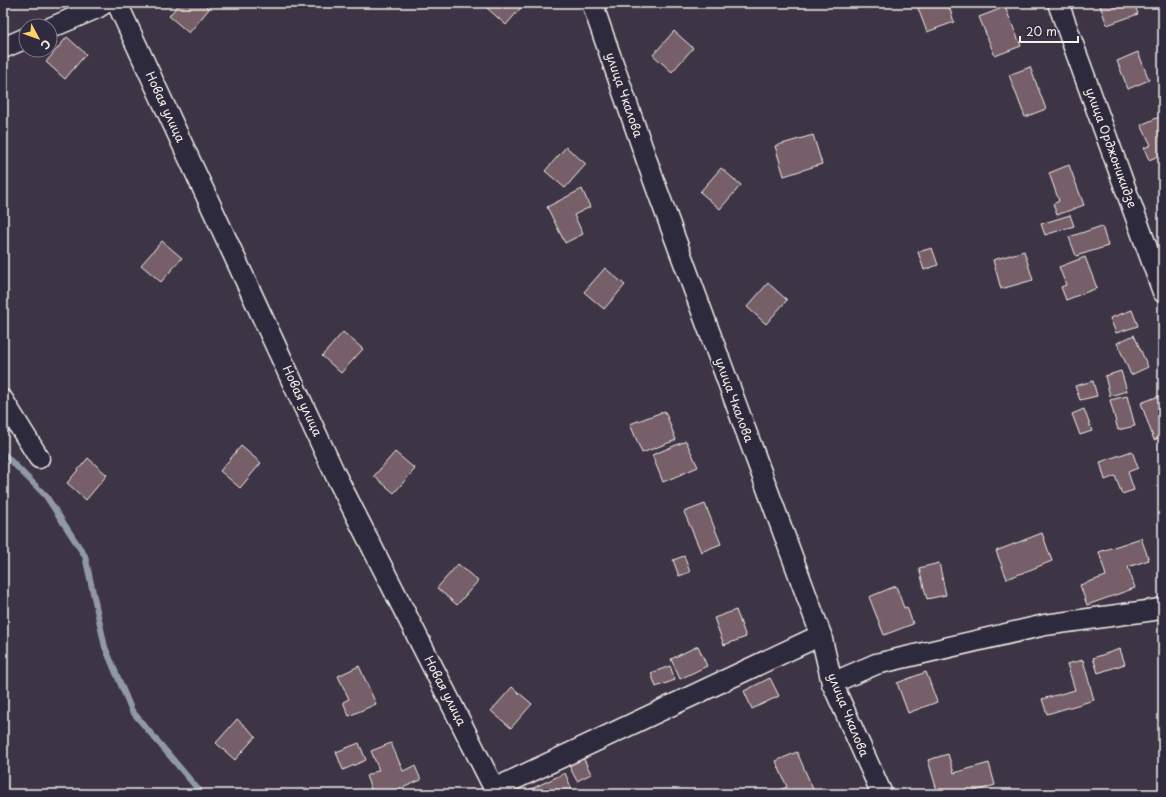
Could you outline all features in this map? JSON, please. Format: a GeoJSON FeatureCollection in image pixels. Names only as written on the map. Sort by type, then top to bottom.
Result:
{"type":"FeatureCollection","features":[{"type":"Feature","properties":{"kind":"street"},"geometry":{"type":"LineString","coordinates":[[58,25],[105,3]]}},
{"type":"Feature","properties":{"kind":"street","name":"Новая улица"},"geometry":{"type":"LineString","coordinates":[[117,3],[335,474],[496,791]]}},
{"type":"Feature","properties":{"kind":"street","name":"улица Чкалова"},"geometry":{"type":"LineString","coordinates":[[592,3],[654,184],[821,635],[832,683],[882,794]]}},
{"type":"Feature","properties":{"kind":"street","name":"улица Орджоникидзе"},"geometry":{"type":"LineString","coordinates":[[1058,3],[1163,292]]}},
{"type":"Feature","properties":{"kind":"street"},"geometry":{"type":"LineString","coordinates":[[3,48],[18,41]]}},
{"type":"Feature","properties":{"kind":"street"},"geometry":{"type":"LineString","coordinates":[[3,400],[39,458]]}},
{"type":"Feature","properties":{"kind":"street"},"geometry":{"type":"LineString","coordinates":[[832,683],[876,664],[1044,625],[1163,608]]}},
{"type":"Feature","properties":{"kind":"street"},"geometry":{"type":"LineString","coordinates":[[496,791],[821,635]]}},
{"type":"Feature","properties":{"kind":"building"},"geometry":{"type":"Polygon","coordinates":[[[180,3],[203,3],[209,9],[189,33],[169,16],[180,3]]]}},
{"type":"Feature","properties":{"kind":"building"},"geometry":{"type":"Polygon","coordinates":[[[491,3],[525,3],[506,25],[487,8],[491,3]]]}},
{"type":"Feature","properties":{"kind":"building"},"geometry":{"type":"Polygon","coordinates":[[[916,3],[948,3],[954,22],[927,32],[916,3]]]}},
{"type":"Feature","properties":{"kind":"building"},"geometry":{"type":"Polygon","coordinates":[[[1099,3],[1134,3],[1138,14],[1107,25],[1099,3]]]}},
{"type":"Feature","properties":{"kind":"building"},"geometry":{"type":"Polygon","coordinates":[[[1005,7],[1021,46],[995,56],[979,17],[1005,7]]]}},
{"type":"Feature","properties":{"kind":"building"},"geometry":{"type":"Polygon","coordinates":[[[674,31],[693,48],[672,72],[653,55],[674,31]]]}},
{"type":"Feature","properties":{"kind":"building"},"geometry":{"type":"Polygon","coordinates":[[[67,37],[86,54],[65,79],[46,62],[49,58],[58,58],[58,48],[67,37]]]}},
{"type":"Feature","properties":{"kind":"building"},"geometry":{"type":"Polygon","coordinates":[[[1138,52],[1149,80],[1128,89],[1117,61],[1138,52]]]}},
{"type":"Feature","properties":{"kind":"building"},"geometry":{"type":"Polygon","coordinates":[[[1030,67],[1046,109],[1025,117],[1009,75],[1030,67]]]}},
{"type":"Feature","properties":{"kind":"building"},"geometry":{"type":"Polygon","coordinates":[[[1161,116],[1163,120],[1163,154],[1149,160],[1144,148],[1151,145],[1141,125],[1161,116]]]}},
{"type":"Feature","properties":{"kind":"building"},"geometry":{"type":"Polygon","coordinates":[[[813,135],[822,164],[784,176],[775,146],[813,135]]]}},
{"type":"Feature","properties":{"kind":"building"},"geometry":{"type":"Polygon","coordinates":[[[566,147],[586,164],[565,188],[545,171],[566,147]]]}},
{"type":"Feature","properties":{"kind":"building"},"geometry":{"type":"Polygon","coordinates":[[[1069,165],[1084,205],[1057,215],[1053,204],[1059,201],[1049,173],[1069,165]]]}},
{"type":"Feature","properties":{"kind":"building"},"geometry":{"type":"Polygon","coordinates":[[[721,168],[741,185],[720,209],[700,192],[721,168]]]}},
{"type":"Feature","properties":{"kind":"building"},"geometry":{"type":"Polygon","coordinates":[[[582,189],[590,207],[574,215],[583,234],[565,243],[547,207],[582,189]]]}},
{"type":"Feature","properties":{"kind":"building"},"geometry":{"type":"Polygon","coordinates":[[[1070,215],[1074,226],[1045,235],[1041,224],[1070,215]]]}},
{"type":"Feature","properties":{"kind":"building"},"geometry":{"type":"Polygon","coordinates":[[[1102,226],[1108,246],[1076,256],[1069,237],[1102,226]]]}},
{"type":"Feature","properties":{"kind":"building"},"geometry":{"type":"Polygon","coordinates":[[[162,241],[182,258],[161,282],[141,265],[162,241]]]}},
{"type":"Feature","properties":{"kind":"building"},"geometry":{"type":"Polygon","coordinates":[[[932,248],[938,265],[924,270],[918,252],[932,248]]]}},
{"type":"Feature","properties":{"kind":"building"},"geometry":{"type":"Polygon","coordinates":[[[1024,251],[1033,280],[1001,289],[993,260],[1024,251]]]}},
{"type":"Feature","properties":{"kind":"building"},"geometry":{"type":"Polygon","coordinates":[[[1085,257],[1097,288],[1066,300],[1061,287],[1066,285],[1059,267],[1085,257]]]}},
{"type":"Feature","properties":{"kind":"building"},"geometry":{"type":"Polygon","coordinates":[[[605,268],[625,285],[604,309],[584,292],[605,268]]]}},
{"type":"Feature","properties":{"kind":"building"},"geometry":{"type":"Polygon","coordinates":[[[768,283],[787,300],[766,324],[747,307],[768,283]]]}},
{"type":"Feature","properties":{"kind":"building"},"geometry":{"type":"Polygon","coordinates":[[[1132,310],[1138,326],[1116,333],[1110,318],[1132,310]]]}},
{"type":"Feature","properties":{"kind":"building"},"geometry":{"type":"Polygon","coordinates":[[[343,332],[363,349],[341,373],[322,356],[343,332]]]}},
{"type":"Feature","properties":{"kind":"building"},"geometry":{"type":"Polygon","coordinates":[[[1134,335],[1148,367],[1131,375],[1117,343],[1134,335]]]}},
{"type":"Feature","properties":{"kind":"building"},"geometry":{"type":"Polygon","coordinates":[[[1121,371],[1127,391],[1110,396],[1105,376],[1121,371]]]}},
{"type":"Feature","properties":{"kind":"building"},"geometry":{"type":"Polygon","coordinates":[[[1093,381],[1097,396],[1080,400],[1075,386],[1093,381]]]}},
{"type":"Feature","properties":{"kind":"building"},"geometry":{"type":"Polygon","coordinates":[[[1127,396],[1135,426],[1118,430],[1110,400],[1127,396]]]}},
{"type":"Feature","properties":{"kind":"building"},"geometry":{"type":"Polygon","coordinates":[[[1159,396],[1163,408],[1163,436],[1154,440],[1141,403],[1159,396]]]}},
{"type":"Feature","properties":{"kind":"building"},"geometry":{"type":"Polygon","coordinates":[[[1084,409],[1092,431],[1080,435],[1072,414],[1084,409]]]}},
{"type":"Feature","properties":{"kind":"building"},"geometry":{"type":"Polygon","coordinates":[[[665,411],[676,440],[642,453],[630,424],[665,411]]]}},
{"type":"Feature","properties":{"kind":"building"},"geometry":{"type":"Polygon","coordinates":[[[686,441],[698,467],[663,482],[652,455],[686,441]]]}},
{"type":"Feature","properties":{"kind":"building"},"geometry":{"type":"Polygon","coordinates":[[[241,446],[261,463],[240,488],[220,471],[241,446]]]}},
{"type":"Feature","properties":{"kind":"building"},"geometry":{"type":"Polygon","coordinates":[[[1132,451],[1138,468],[1128,472],[1134,490],[1122,494],[1115,476],[1105,480],[1100,462],[1132,451]]]}},
{"type":"Feature","properties":{"kind":"building"},"geometry":{"type":"Polygon","coordinates":[[[395,452],[415,469],[394,493],[374,476],[395,452]]]}},
{"type":"Feature","properties":{"kind":"building"},"geometry":{"type":"Polygon","coordinates":[[[88,458],[107,475],[86,500],[67,483],[88,458]]]}},
{"type":"Feature","properties":{"kind":"building"},"geometry":{"type":"Polygon","coordinates":[[[705,504],[721,544],[701,552],[684,512],[705,504]]]}},
{"type":"Feature","properties":{"kind":"building"},"geometry":{"type":"Polygon","coordinates":[[[1042,533],[1052,561],[1007,579],[996,551],[1042,533]]]}},
{"type":"Feature","properties":{"kind":"building"},"geometry":{"type":"Polygon","coordinates":[[[1141,538],[1149,560],[1128,567],[1135,588],[1087,605],[1080,585],[1106,576],[1099,552],[1141,538]]]}},
{"type":"Feature","properties":{"kind":"building"},"geometry":{"type":"Polygon","coordinates":[[[684,556],[690,572],[679,576],[673,560],[684,556]]]}},
{"type":"Feature","properties":{"kind":"building"},"geometry":{"type":"Polygon","coordinates":[[[939,563],[946,595],[927,599],[919,568],[939,563]]]}},
{"type":"Feature","properties":{"kind":"building"},"geometry":{"type":"Polygon","coordinates":[[[458,564],[478,581],[457,605],[437,588],[458,564]]]}},
{"type":"Feature","properties":{"kind":"building"},"geometry":{"type":"Polygon","coordinates":[[[896,586],[904,608],[907,607],[913,624],[884,635],[869,597],[896,586]]]}},
{"type":"Feature","properties":{"kind":"building"},"geometry":{"type":"Polygon","coordinates":[[[736,610],[746,637],[724,645],[714,618],[736,610]]]}},
{"type":"Feature","properties":{"kind":"building"},"geometry":{"type":"Polygon","coordinates":[[[698,646],[707,666],[680,679],[671,659],[698,646]]]}},
{"type":"Feature","properties":{"kind":"building"},"geometry":{"type":"Polygon","coordinates":[[[1120,649],[1125,664],[1098,673],[1093,658],[1120,649]]]}},
{"type":"Feature","properties":{"kind":"building"},"geometry":{"type":"Polygon","coordinates":[[[1083,660],[1094,700],[1047,714],[1042,699],[1075,690],[1067,664],[1083,660]]]}},
{"type":"Feature","properties":{"kind":"building"},"geometry":{"type":"Polygon","coordinates":[[[359,666],[376,704],[349,716],[343,702],[349,699],[338,676],[359,666]]]}},
{"type":"Feature","properties":{"kind":"building"},"geometry":{"type":"Polygon","coordinates":[[[670,666],[675,680],[656,687],[651,673],[670,666]]]}},
{"type":"Feature","properties":{"kind":"building"},"geometry":{"type":"Polygon","coordinates":[[[926,672],[937,702],[908,713],[897,683],[926,672]]]}},
{"type":"Feature","properties":{"kind":"building"},"geometry":{"type":"Polygon","coordinates":[[[770,678],[779,696],[752,709],[744,691],[770,678]]]}},
{"type":"Feature","properties":{"kind":"building"},"geometry":{"type":"Polygon","coordinates":[[[512,687],[532,704],[511,728],[491,711],[512,687]]]}},
{"type":"Feature","properties":{"kind":"building"},"geometry":{"type":"Polygon","coordinates":[[[237,719],[256,736],[235,760],[216,743],[237,719]]]}},
{"type":"Feature","properties":{"kind":"building"},"geometry":{"type":"Polygon","coordinates":[[[359,743],[366,760],[343,770],[336,752],[359,743]]]}},
{"type":"Feature","properties":{"kind":"building"},"geometry":{"type":"Polygon","coordinates":[[[391,743],[403,771],[415,766],[421,780],[388,794],[373,794],[366,776],[379,770],[371,751],[391,743]]]}},
{"type":"Feature","properties":{"kind":"building"},"geometry":{"type":"Polygon","coordinates":[[[797,752],[815,794],[770,794],[787,787],[776,761],[797,752]]]}},
{"type":"Feature","properties":{"kind":"building"},"geometry":{"type":"Polygon","coordinates":[[[948,754],[954,773],[989,763],[995,785],[966,794],[938,794],[928,760],[948,754]]]}},
{"type":"Feature","properties":{"kind":"building"},"geometry":{"type":"Polygon","coordinates":[[[583,757],[591,774],[577,781],[568,764],[583,757]]]}},
{"type":"Feature","properties":{"kind":"building"},"geometry":{"type":"Polygon","coordinates":[[[565,773],[574,794],[531,794],[529,790],[565,773]]]}},
{"type":"Feature","properties":{"kind":"waterway"},"geometry":{"type":"LineString","coordinates":[[3,453],[46,496],[85,556],[105,647],[132,711],[202,794]]}}]}
